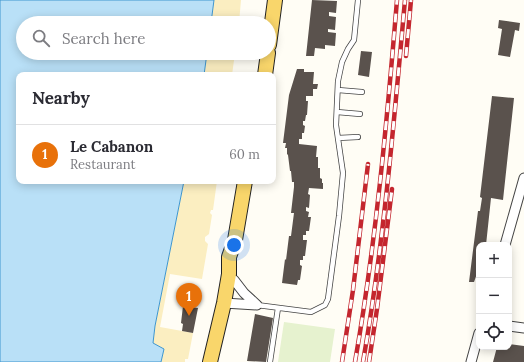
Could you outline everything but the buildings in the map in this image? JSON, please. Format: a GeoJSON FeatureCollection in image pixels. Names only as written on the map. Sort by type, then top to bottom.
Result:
{"type":"FeatureCollection","features":[{"type":"Feature","properties":{"kind":"main road"},"geometry":{"type":"LineString","coordinates":[[267,16],[268,0]]}},
{"type":"Feature","properties":{"kind":"main road"},"geometry":{"type":"LineString","coordinates":[[273,16],[275,0]]}},
{"type":"Feature","properties":{"kind":"main road"},"geometry":{"type":"LineString","coordinates":[[259,72],[261,60]]}},
{"type":"Feature","properties":{"kind":"main road"},"geometry":{"type":"LineString","coordinates":[[265,72],[267,60]]}},
{"type":"Feature","properties":{"kind":"main road"},"geometry":{"type":"LineString","coordinates":[[215,362],[227,303],[230,257],[235,240],[244,184]]}},
{"type":"Feature","properties":{"kind":"main road"},"geometry":{"type":"LineString","coordinates":[[210,362],[234,280],[250,184]]}},
{"type":"Feature","properties":{"kind":"street"},"geometry":{"type":"LineString","coordinates":[[506,242],[524,178]]}},
{"type":"Feature","properties":{"kind":"street"},"geometry":{"type":"LineString","coordinates":[[234,280],[257,305]]}},
{"type":"Feature","properties":{"kind":"street"},"geometry":{"type":"LineString","coordinates":[[227,303],[257,305]]}},
{"type":"Feature","properties":{"kind":"street"},"geometry":{"type":"LineString","coordinates":[[512,326],[524,328]]}},
{"type":"Feature","properties":{"kind":"street"},"geometry":{"type":"LineString","coordinates":[[471,362],[476,344]]}},
{"type":"Feature","properties":{"kind":"lane"},"geometry":{"type":"LineString","coordinates":[[257,305],[312,312],[325,305],[328,299],[340,216],[343,173],[336,125],[338,90],[342,62],[355,35],[358,0]]}},
{"type":"Feature","properties":{"kind":"lane"},"geometry":{"type":"LineString","coordinates":[[338,90],[362,92]]}},
{"type":"Feature","properties":{"kind":"lane"},"geometry":{"type":"LineString","coordinates":[[337,112],[360,114]]}},
{"type":"Feature","properties":{"kind":"lane"},"geometry":{"type":"LineString","coordinates":[[338,138],[358,137]]}},
{"type":"Feature","properties":{"kind":"lane"},"geometry":{"type":"LineString","coordinates":[[270,362],[278,308]]}},
{"type":"Feature","properties":{"kind":"sand"},"geometry":{"type":"Polygon","coordinates":[[[214,0],[241,0],[240,16],[212,16],[214,0]]]}},
{"type":"Feature","properties":{"kind":"sand"},"geometry":{"type":"Polygon","coordinates":[[[206,60],[234,60],[232,72],[204,72],[206,60]]]}},
{"type":"Feature","properties":{"kind":"sand"},"geometry":{"type":"Polygon","coordinates":[[[183,184],[217,184],[213,210],[211,210],[210,213],[212,215],[209,234],[205,237],[205,241],[208,244],[202,279],[170,274],[160,327],[193,333],[188,359],[185,359],[185,362],[161,362],[164,349],[153,343],[155,326],[183,184]]]}},
{"type":"Feature","properties":{"kind":"green space"},"geometry":{"type":"Polygon","coordinates":[[[284,322],[335,329],[330,362],[278,362],[284,322]]]}},
{"type":"Feature","properties":{"kind":"water"},"geometry":{"type":"Polygon","coordinates":[[[0,0],[214,0],[212,16],[16,16],[16,60],[206,60],[204,72],[16,72],[16,184],[183,184],[155,326],[153,343],[164,349],[161,362],[0,362],[0,0]]]}},
{"type":"Feature","properties":{"kind":"railway"},"geometry":{"type":"LineString","coordinates":[[355,362],[375,227],[397,0]]}},
{"type":"Feature","properties":{"kind":"railway"},"geometry":{"type":"LineString","coordinates":[[363,362],[383,227],[405,0]]}},
{"type":"Feature","properties":{"kind":"railway"},"geometry":{"type":"LineString","coordinates":[[406,56],[411,0]]}},
{"type":"Feature","properties":{"kind":"railway"},"geometry":{"type":"LineString","coordinates":[[342,362],[353,290],[368,164]]}},
{"type":"Feature","properties":{"kind":"railway"},"geometry":{"type":"LineString","coordinates":[[369,362],[392,189]]}},
{"type":"Feature","properties":{"kind":"place","name":"Le Cabanon"},"geometry":{"type":"Point","coordinates":[189,316]}}]}
